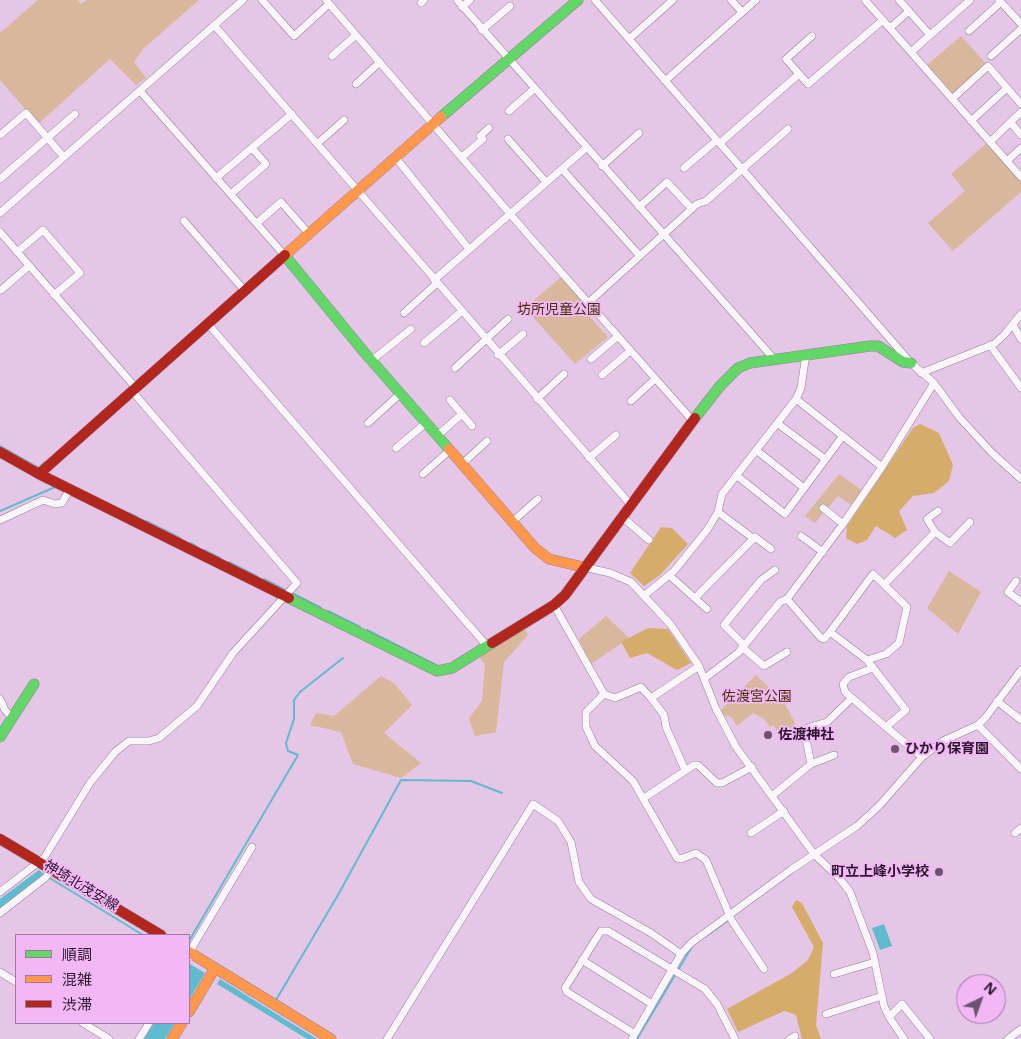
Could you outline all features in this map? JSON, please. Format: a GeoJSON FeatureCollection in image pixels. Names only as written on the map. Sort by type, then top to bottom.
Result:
{"type":"FeatureCollection","features":[{"type":"Feature","properties":{"kind":"street"},"geometry":{"type":"LineString","coordinates":[[0,212],[243,0]]}},
{"type":"Feature","properties":{"kind":"street"},"geometry":{"type":"LineString","coordinates":[[262,0],[294,36],[327,2],[617,337],[693,421]]}},
{"type":"Feature","properties":{"kind":"street"},"geometry":{"type":"LineString","coordinates":[[457,0],[774,359]]}},
{"type":"Feature","properties":{"kind":"street"},"geometry":{"type":"LineString","coordinates":[[462,7],[470,0]]}},
{"type":"Feature","properties":{"kind":"street"},"geometry":{"type":"LineString","coordinates":[[39,474],[434,124],[578,0]]}},
{"type":"Feature","properties":{"kind":"street"},"geometry":{"type":"LineString","coordinates":[[595,0],[910,364],[934,383],[959,417],[992,453],[1021,479]]}},
{"type":"Feature","properties":{"kind":"street"},"geometry":{"type":"LineString","coordinates":[[629,39],[673,0]]}},
{"type":"Feature","properties":{"kind":"street"},"geometry":{"type":"LineString","coordinates":[[731,0],[742,12]]}},
{"type":"Feature","properties":{"kind":"street"},"geometry":{"type":"LineString","coordinates":[[665,81],[756,0]]}},
{"type":"Feature","properties":{"kind":"street"},"geometry":{"type":"LineString","coordinates":[[865,0],[1021,177]]}},
{"type":"Feature","properties":{"kind":"street"},"geometry":{"type":"LineString","coordinates":[[900,0],[930,35]]}},
{"type":"Feature","properties":{"kind":"street"},"geometry":{"type":"LineString","coordinates":[[911,52],[970,0]]}},
{"type":"Feature","properties":{"kind":"street"},"geometry":{"type":"LineString","coordinates":[[969,31],[1000,1],[1021,24]]}},
{"type":"Feature","properties":{"kind":"street"},"geometry":{"type":"LineString","coordinates":[[482,30],[510,6]]}},
{"type":"Feature","properties":{"kind":"street"},"geometry":{"type":"LineString","coordinates":[[890,28],[909,11]]}},
{"type":"Feature","properties":{"kind":"street"},"geometry":{"type":"LineString","coordinates":[[812,36],[786,59],[808,84],[883,20]]}},
{"type":"Feature","properties":{"kind":"street"},"geometry":{"type":"LineString","coordinates":[[214,25],[318,143],[498,355],[630,504]]}},
{"type":"Feature","properties":{"kind":"street"},"geometry":{"type":"LineString","coordinates":[[991,56],[1021,29]]}},
{"type":"Feature","properties":{"kind":"street"},"geometry":{"type":"LineString","coordinates":[[332,56],[356,35]]}},
{"type":"Feature","properties":{"kind":"street"},"geometry":{"type":"LineString","coordinates":[[356,84],[380,62]]}},
{"type":"Feature","properties":{"kind":"street"},"geometry":{"type":"LineString","coordinates":[[952,99],[988,66],[1021,104]]}},
{"type":"Feature","properties":{"kind":"street"},"geometry":{"type":"LineString","coordinates":[[684,168],[799,74]]}},
{"type":"Feature","properties":{"kind":"street"},"geometry":{"type":"LineString","coordinates":[[971,121],[1007,88]]}},
{"type":"Feature","properties":{"kind":"street"},"geometry":{"type":"LineString","coordinates":[[509,111],[534,89]]}},
{"type":"Feature","properties":{"kind":"street"},"geometry":{"type":"LineString","coordinates":[[140,91],[286,257],[371,361],[535,548],[549,559],[610,572],[631,582],[645,595],[670,625],[699,666],[720,716],[736,747],[773,795],[814,854],[840,879],[850,892],[875,962],[882,996],[889,1017],[904,1039]]}},
{"type":"Feature","properties":{"kind":"street"},"geometry":{"type":"LineString","coordinates":[[990,142],[1021,112]]}},
{"type":"Feature","properties":{"kind":"street"},"geometry":{"type":"LineString","coordinates":[[0,135],[26,113],[63,156]]}},
{"type":"Feature","properties":{"kind":"street"},"geometry":{"type":"LineString","coordinates":[[0,179],[75,114]]}},
{"type":"Feature","properties":{"kind":"street"},"geometry":{"type":"LineString","coordinates":[[216,178],[292,114]]}},
{"type":"Feature","properties":{"kind":"street"},"geometry":{"type":"LineString","coordinates":[[318,143],[344,120]]}},
{"type":"Feature","properties":{"kind":"street"},"geometry":{"type":"LineString","coordinates":[[1011,123],[1021,135]]}},
{"type":"Feature","properties":{"kind":"street"},"geometry":{"type":"LineString","coordinates":[[462,157],[483,140],[480,136],[490,128]]}},
{"type":"Feature","properties":{"kind":"street"},"geometry":{"type":"LineString","coordinates":[[588,303],[692,209],[706,201],[788,129]]}},
{"type":"Feature","properties":{"kind":"street"},"geometry":{"type":"LineString","coordinates":[[602,166],[639,133]]}},
{"type":"Feature","properties":{"kind":"street"},"geometry":{"type":"LineString","coordinates":[[508,139],[546,182]]}},
{"type":"Feature","properties":{"kind":"street"},"geometry":{"type":"LineString","coordinates":[[231,194],[266,164],[252,148]]}},
{"type":"Feature","properties":{"kind":"street"},"geometry":{"type":"LineString","coordinates":[[404,313],[469,249],[586,148]]}},
{"type":"Feature","properties":{"kind":"street"},"geometry":{"type":"LineString","coordinates":[[1007,161],[1021,148]]}},
{"type":"Feature","properties":{"kind":"street"},"geometry":{"type":"LineString","coordinates":[[396,158],[469,249]]}},
{"type":"Feature","properties":{"kind":"street"},"geometry":{"type":"LineString","coordinates":[[562,169],[640,256]]}},
{"type":"Feature","properties":{"kind":"street"},"geometry":{"type":"LineString","coordinates":[[640,208],[667,182],[692,209]]}},
{"type":"Feature","properties":{"kind":"street"},"geometry":{"type":"LineString","coordinates":[[256,223],[281,202],[310,235]]}},
{"type":"Feature","properties":{"kind":"street"},"geometry":{"type":"LineString","coordinates":[[184,221],[245,291]]}},
{"type":"Feature","properties":{"kind":"street"},"geometry":{"type":"LineString","coordinates":[[17,252],[43,230],[80,273],[54,295]]}},
{"type":"Feature","properties":{"kind":"street"},"geometry":{"type":"LineString","coordinates":[[0,232],[297,583],[233,653],[197,706],[159,738],[149,741],[128,741],[115,752],[90,783],[41,862],[0,892]]}},
{"type":"Feature","properties":{"kind":"street"},"geometry":{"type":"LineString","coordinates":[[1,290],[30,266]]}},
{"type":"Feature","properties":{"kind":"street"},"geometry":{"type":"LineString","coordinates":[[424,343],[461,312]]}},
{"type":"Feature","properties":{"kind":"street"},"geometry":{"type":"LineString","coordinates":[[921,373],[1000,340],[1021,314]]}},
{"type":"Feature","properties":{"kind":"street"},"geometry":{"type":"LineString","coordinates":[[455,368],[486,341],[508,318]]}},
{"type":"Feature","properties":{"kind":"street"},"geometry":{"type":"LineString","coordinates":[[208,324],[487,646]]}},
{"type":"Feature","properties":{"kind":"street"},"geometry":{"type":"LineString","coordinates":[[1013,325],[1021,339]]}},
{"type":"Feature","properties":{"kind":"street"},"geometry":{"type":"LineString","coordinates":[[371,361],[411,329]]}},
{"type":"Feature","properties":{"kind":"street"},"geometry":{"type":"LineString","coordinates":[[498,355],[523,334]]}},
{"type":"Feature","properties":{"kind":"street"},"geometry":{"type":"LineString","coordinates":[[591,359],[617,337]]}},
{"type":"Feature","properties":{"kind":"street"},"geometry":{"type":"LineString","coordinates":[[990,345],[1021,388]]}},
{"type":"Feature","properties":{"kind":"street"},"geometry":{"type":"LineString","coordinates":[[0,452],[70,490],[437,671],[452,668],[554,605],[565,595],[583,567],[724,380],[738,368],[750,363],[774,359],[870,346],[878,346],[903,362],[910,364]]}},
{"type":"Feature","properties":{"kind":"street"},"geometry":{"type":"LineString","coordinates":[[602,375],[630,351]]}},
{"type":"Feature","properties":{"kind":"street"},"geometry":{"type":"LineString","coordinates":[[645,595],[669,575],[707,530],[718,512],[722,494],[796,399],[801,388],[806,354]]}},
{"type":"Feature","properties":{"kind":"street"},"geometry":{"type":"LineString","coordinates":[[537,399],[564,374]]}},
{"type":"Feature","properties":{"kind":"street"},"geometry":{"type":"LineString","coordinates":[[631,400],[655,379]]}},
{"type":"Feature","properties":{"kind":"street"},"geometry":{"type":"LineString","coordinates":[[705,678],[743,646],[780,602],[787,599],[823,552],[882,467],[934,383]]}},
{"type":"Feature","properties":{"kind":"street"},"geometry":{"type":"LineString","coordinates":[[368,423],[400,394]]}},
{"type":"Feature","properties":{"kind":"street"},"geometry":{"type":"LineString","coordinates":[[796,399],[882,467]]}},
{"type":"Feature","properties":{"kind":"street"},"geometry":{"type":"LineString","coordinates":[[450,400],[472,426]]}},
{"type":"Feature","properties":{"kind":"street"},"geometry":{"type":"LineString","coordinates":[[437,436],[462,414]]}},
{"type":"Feature","properties":{"kind":"street"},"geometry":{"type":"LineString","coordinates":[[777,422],[825,459]]}},
{"type":"Feature","properties":{"kind":"street"},"geometry":{"type":"LineString","coordinates":[[396,448],[426,423]]}},
{"type":"Feature","properties":{"kind":"street"},"geometry":{"type":"LineString","coordinates":[[589,458],[616,435]]}},
{"type":"Feature","properties":{"kind":"street"},"geometry":{"type":"LineString","coordinates":[[736,475],[785,514],[842,436]]}},
{"type":"Feature","properties":{"kind":"street"},"geometry":{"type":"LineString","coordinates":[[462,464],[487,441]]}},
{"type":"Feature","properties":{"kind":"street"},"geometry":{"type":"LineString","coordinates":[[424,474],[450,450]]}},
{"type":"Feature","properties":{"kind":"street"},"geometry":{"type":"LineString","coordinates":[[756,450],[804,488]]}},
{"type":"Feature","properties":{"kind":"street"},"geometry":{"type":"LineString","coordinates":[[0,520],[43,500],[55,504],[62,503],[70,490]]}},
{"type":"Feature","properties":{"kind":"street"},"geometry":{"type":"LineString","coordinates":[[512,522],[538,499]]}},
{"type":"Feature","properties":{"kind":"street"},"geometry":{"type":"LineString","coordinates":[[823,508],[843,524]]}},
{"type":"Feature","properties":{"kind":"street"},"geometry":{"type":"LineString","coordinates":[[938,511],[927,519],[936,532],[950,543],[970,522]]}},
{"type":"Feature","properties":{"kind":"street"},"geometry":{"type":"LineString","coordinates":[[718,512],[754,539],[756,537],[771,549]]}},
{"type":"Feature","properties":{"kind":"street"},"geometry":{"type":"LineString","coordinates":[[621,516],[649,540]]}},
{"type":"Feature","properties":{"kind":"street"},"geometry":{"type":"LineString","coordinates":[[885,584],[936,532]]}},
{"type":"Feature","properties":{"kind":"street"},"geometry":{"type":"LineString","coordinates":[[801,536],[823,552]]}},
{"type":"Feature","properties":{"kind":"street"},"geometry":{"type":"LineString","coordinates":[[695,598],[754,539]]}},
{"type":"Feature","properties":{"kind":"street"},"geometry":{"type":"LineString","coordinates":[[775,570],[761,580],[724,625],[764,666],[787,652]]}},
{"type":"Feature","properties":{"kind":"street"},"geometry":{"type":"LineString","coordinates":[[787,599],[820,638],[824,639],[873,574],[908,607],[899,643],[886,654],[867,660]]}},
{"type":"Feature","properties":{"kind":"street"},"geometry":{"type":"LineString","coordinates":[[669,575],[708,609]]}},
{"type":"Feature","properties":{"kind":"street"},"geometry":{"type":"LineString","coordinates":[[1016,582],[1008,592],[1021,602]]}},
{"type":"Feature","properties":{"kind":"street"},"geometry":{"type":"LineString","coordinates":[[554,605],[604,694],[615,698],[641,687],[651,698],[664,715],[666,727],[686,770]]}},
{"type":"Feature","properties":{"kind":"street"},"geometry":{"type":"LineString","coordinates":[[830,632],[867,660],[906,710],[886,727]]}},
{"type":"Feature","properties":{"kind":"street"},"geometry":{"type":"LineString","coordinates":[[651,698],[699,666]]}},
{"type":"Feature","properties":{"kind":"street"},"geometry":{"type":"LineString","coordinates":[[873,668],[849,677],[843,684],[844,692],[922,757]]}},
{"type":"Feature","properties":{"kind":"street"},"geometry":{"type":"LineString","coordinates":[[736,1039],[717,1004],[705,989],[675,972],[608,931],[601,931],[565,988],[567,992],[633,1036],[652,1004],[675,972],[681,954],[705,931],[857,826],[879,806],[922,757],[943,741],[978,725],[1021,670]]}},
{"type":"Feature","properties":{"kind":"street"},"geometry":{"type":"LineString","coordinates":[[0,737],[34,684]]}},
{"type":"Feature","properties":{"kind":"street"},"geometry":{"type":"LineString","coordinates":[[604,694],[586,712],[586,727],[595,746],[633,781],[677,858],[681,859],[696,853],[706,860],[728,914],[764,969]]}},
{"type":"Feature","properties":{"kind":"street"},"geometry":{"type":"LineString","coordinates":[[811,764],[804,729],[827,722],[852,698]]}},
{"type":"Feature","properties":{"kind":"street"},"geometry":{"type":"LineString","coordinates":[[0,699],[5,710],[13,719]]}},
{"type":"Feature","properties":{"kind":"street"},"geometry":{"type":"LineString","coordinates":[[997,701],[1021,720]]}},
{"type":"Feature","properties":{"kind":"street"},"geometry":{"type":"LineString","coordinates":[[978,725],[1021,769]]}},
{"type":"Feature","properties":{"kind":"street"},"geometry":{"type":"LineString","coordinates":[[773,795],[811,764],[834,755]]}},
{"type":"Feature","properties":{"kind":"street"},"geometry":{"type":"LineString","coordinates":[[644,798],[686,770],[698,765],[717,783],[722,783],[752,767]]}},
{"type":"Feature","properties":{"kind":"street"},"geometry":{"type":"LineString","coordinates":[[387,1039],[533,804],[558,821],[571,842],[579,882],[591,899],[621,918],[651,933],[681,954]]}},
{"type":"Feature","properties":{"kind":"street"},"geometry":{"type":"LineString","coordinates":[[752,833],[784,811]]}},
{"type":"Feature","properties":{"kind":"street","name":"神埼北茂安線"},"geometry":{"type":"LineString","coordinates":[[0,839],[41,862],[49,874],[159,934]]}},
{"type":"Feature","properties":{"kind":"street"},"geometry":{"type":"LineString","coordinates":[[190,952],[252,847]]}},
{"type":"Feature","properties":{"kind":"street"},"geometry":{"type":"LineString","coordinates":[[0,913],[49,874]]}},
{"type":"Feature","properties":{"kind":"street"},"geometry":{"type":"LineString","coordinates":[[190,955],[331,1039]]}},
{"type":"Feature","properties":{"kind":"street"},"geometry":{"type":"LineString","coordinates":[[582,960],[652,1004]]}},
{"type":"Feature","properties":{"kind":"street"},"geometry":{"type":"LineString","coordinates":[[834,974],[875,962]]}},
{"type":"Feature","properties":{"kind":"street"},"geometry":{"type":"LineString","coordinates":[[190,1010],[215,968]]}},
{"type":"Feature","properties":{"kind":"street"},"geometry":{"type":"LineString","coordinates":[[0,972],[15,981]]}},
{"type":"Feature","properties":{"kind":"street"},"geometry":{"type":"LineString","coordinates":[[826,1014],[882,996]]}},
{"type":"Feature","properties":{"kind":"street"},"geometry":{"type":"LineString","coordinates":[[889,1017],[902,1004],[930,1039]]}},
{"type":"Feature","properties":{"kind":"street"},"geometry":{"type":"LineString","coordinates":[[85,1024],[109,1039]]}},
{"type":"Feature","properties":{"kind":"street"},"geometry":{"type":"LineString","coordinates":[[139,1039],[148,1024]]}},
{"type":"Feature","properties":{"kind":"street"},"geometry":{"type":"LineString","coordinates":[[172,1039],[181,1024]]}},
{"type":"Feature","properties":{"kind":"street"},"geometry":{"type":"LineString","coordinates":[[1008,1039],[1021,1029]]}},
{"type":"Feature","properties":{"kind":"green space"},"geometry":{"type":"Polygon","coordinates":[[[38,0],[78,0],[81,4],[87,0],[199,0],[143,49],[134,62],[146,78],[136,85],[110,59],[38,124],[0,80],[0,33],[38,0]]]}},
{"type":"Feature","properties":{"kind":"green space"},"geometry":{"type":"Polygon","coordinates":[[[961,36],[987,65],[952,96],[926,66],[961,36]]]}},
{"type":"Feature","properties":{"kind":"green space"},"geometry":{"type":"Polygon","coordinates":[[[987,143],[1021,181],[1021,192],[953,251],[928,223],[965,191],[951,174],[987,143]]]}},
{"type":"Feature","properties":{"kind":"green space","name":"坊所児童公園"},"geometry":{"type":"Polygon","coordinates":[[[561,277],[586,305],[582,308],[608,337],[575,364],[525,308],[561,277]]]}},
{"type":"Feature","properties":{"kind":"green space"},"geometry":{"type":"Polygon","coordinates":[[[839,474],[863,491],[851,505],[838,496],[815,523],[805,516],[839,474]]]}},
{"type":"Feature","properties":{"kind":"green space"},"geometry":{"type":"Polygon","coordinates":[[[949,571],[981,592],[958,634],[927,608],[949,571]]]}},
{"type":"Feature","properties":{"kind":"green space"},"geometry":{"type":"Polygon","coordinates":[[[606,616],[629,638],[591,664],[579,639],[606,616]]]}},
{"type":"Feature","properties":{"kind":"green space"},"geometry":{"type":"Polygon","coordinates":[[[524,628],[528,635],[504,662],[496,732],[475,736],[469,718],[482,701],[485,664],[478,656],[524,628]]]}},
{"type":"Feature","properties":{"kind":"green space","name":"佐渡宮公園"},"geometry":{"type":"Polygon","coordinates":[[[756,675],[784,702],[794,721],[796,733],[790,739],[780,734],[773,725],[770,727],[764,719],[753,713],[737,726],[731,717],[723,715],[721,710],[756,675]]]}},
{"type":"Feature","properties":{"kind":"green space"},"geometry":{"type":"Polygon","coordinates":[[[381,676],[394,683],[412,705],[384,733],[421,763],[401,778],[353,764],[341,732],[310,725],[316,713],[334,716],[381,676]]]}},
{"type":"Feature","properties":{"kind":"shaded area"},"geometry":{"type":"Polygon","coordinates":[[[920,424],[939,433],[953,465],[949,481],[934,493],[913,496],[899,511],[907,530],[895,538],[876,526],[867,540],[857,544],[846,538],[847,526],[913,428],[920,424]]]}},
{"type":"Feature","properties":{"kind":"shaded area"},"geometry":{"type":"Polygon","coordinates":[[[661,527],[672,528],[688,544],[660,575],[644,586],[630,573],[661,527]]]}},
{"type":"Feature","properties":{"kind":"shaded area"},"geometry":{"type":"Polygon","coordinates":[[[648,628],[668,629],[691,663],[677,670],[647,653],[630,658],[621,642],[648,628]]]}},
{"type":"Feature","properties":{"kind":"shaded area"},"geometry":{"type":"Polygon","coordinates":[[[796,900],[802,903],[823,943],[816,1025],[821,1039],[802,1039],[796,1015],[784,1011],[738,1032],[727,1009],[792,973],[808,960],[814,947],[792,907],[796,900]]]}},
{"type":"Feature","properties":{"kind":"water"},"geometry":{"type":"Polygon","coordinates":[[[39,870],[45,875],[0,909],[0,899],[39,870]]]}},
{"type":"Feature","properties":{"kind":"water"},"geometry":{"type":"Polygon","coordinates":[[[884,924],[892,946],[880,950],[872,928],[884,924]]]}},
{"type":"Feature","properties":{"kind":"water"},"geometry":{"type":"Polygon","coordinates":[[[190,964],[205,973],[190,998],[190,964]]]}},
{"type":"Feature","properties":{"kind":"water"},"geometry":{"type":"Polygon","coordinates":[[[220,979],[317,1039],[307,1039],[217,984],[220,979]]]}},
{"type":"Feature","properties":{"kind":"water"},"geometry":{"type":"Polygon","coordinates":[[[153,1024],[174,1024],[165,1039],[144,1039],[153,1024]]]}},
{"type":"Feature","properties":{"kind":"waterway"},"geometry":{"type":"LineString","coordinates":[[0,446],[39,468],[45,462]]}},
{"type":"Feature","properties":{"kind":"waterway"},"geometry":{"type":"LineString","coordinates":[[0,511],[55,487]]}},
{"type":"Feature","properties":{"kind":"waterway"},"geometry":{"type":"LineString","coordinates":[[129,513],[137,517]]}},
{"type":"Feature","properties":{"kind":"waterway"},"geometry":{"type":"LineString","coordinates":[[146,521],[180,538]]}},
{"type":"Feature","properties":{"kind":"waterway"},"geometry":{"type":"LineString","coordinates":[[191,543],[196,546]]}},
{"type":"Feature","properties":{"kind":"waterway"},"geometry":{"type":"LineString","coordinates":[[204,550],[220,558]]}},
{"type":"Feature","properties":{"kind":"waterway"},"geometry":{"type":"LineString","coordinates":[[229,562],[258,577]]}},
{"type":"Feature","properties":{"kind":"waterway"},"geometry":{"type":"LineString","coordinates":[[264,579],[285,590]]}},
{"type":"Feature","properties":{"kind":"waterway"},"geometry":{"type":"LineString","coordinates":[[294,594],[321,608]]}},
{"type":"Feature","properties":{"kind":"waterway"},"geometry":{"type":"LineString","coordinates":[[328,611],[360,627]]}},
{"type":"Feature","properties":{"kind":"waterway"},"geometry":{"type":"LineString","coordinates":[[367,630],[436,665]]}},
{"type":"Feature","properties":{"kind":"waterway"},"geometry":{"type":"LineString","coordinates":[[190,939],[298,755],[288,751],[286,743],[294,719],[294,700],[300,692],[343,658]]}},
{"type":"Feature","properties":{"kind":"waterway"},"geometry":{"type":"LineString","coordinates":[[276,1000],[338,895],[401,780],[471,781],[502,793]]}},
{"type":"Feature","properties":{"kind":"waterway"},"geometry":{"type":"LineString","coordinates":[[48,877],[141,934]]}},
{"type":"Feature","properties":{"kind":"waterway"},"geometry":{"type":"LineString","coordinates":[[705,937],[730,919]]}},
{"type":"Feature","properties":{"kind":"waterway"},"geometry":{"type":"LineString","coordinates":[[637,1039],[693,945]]}},
{"type":"Feature","properties":{"kind":"traffic: fast"},"geometry":{"type":"LineString","coordinates":[[441,117],[578,0]]}},
{"type":"Feature","properties":{"kind":"traffic: fast"},"geometry":{"type":"LineString","coordinates":[[286,257],[364,352],[449,449]]}},
{"type":"Feature","properties":{"kind":"traffic: fast"},"geometry":{"type":"LineString","coordinates":[[695,418],[720,386],[738,368],[750,363],[870,346],[878,346],[903,362],[911,363]]}},
{"type":"Feature","properties":{"kind":"traffic: fast"},"geometry":{"type":"LineString","coordinates":[[289,598],[437,671],[452,668],[492,643]]}},
{"type":"Feature","properties":{"kind":"traffic: fast"},"geometry":{"type":"LineString","coordinates":[[0,737],[34,684]]}},
{"type":"Feature","properties":{"kind":"traffic: slow"},"geometry":{"type":"LineString","coordinates":[[285,255],[441,117]]}},
{"type":"Feature","properties":{"kind":"traffic: slow"},"geometry":{"type":"LineString","coordinates":[[449,449],[535,548],[549,559],[583,567]]}},
{"type":"Feature","properties":{"kind":"traffic: slow"},"geometry":{"type":"LineString","coordinates":[[190,953],[331,1039]]}},
{"type":"Feature","properties":{"kind":"traffic: slow"},"geometry":{"type":"LineString","coordinates":[[190,1010],[215,968]]}},
{"type":"Feature","properties":{"kind":"traffic: slow"},"geometry":{"type":"LineString","coordinates":[[172,1039],[181,1024]]}},
{"type":"Feature","properties":{"kind":"traffic: jam"},"geometry":{"type":"LineString","coordinates":[[39,474],[285,255]]}},
{"type":"Feature","properties":{"kind":"traffic: jam"},"geometry":{"type":"LineString","coordinates":[[492,643],[554,605],[565,595],[695,418]]}},
{"type":"Feature","properties":{"kind":"traffic: jam"},"geometry":{"type":"LineString","coordinates":[[0,452],[39,474],[289,598]]}},
{"type":"Feature","properties":{"kind":"traffic: jam"},"geometry":{"type":"LineString","coordinates":[[0,839],[159,934]]}},
{"type":"Feature","properties":{"kind":"place","name":"佐渡神社"},"geometry":{"type":"Point","coordinates":[768,735]}},
{"type":"Feature","properties":{"kind":"place","name":"ひかり保育園"},"geometry":{"type":"Point","coordinates":[895,749]}},
{"type":"Feature","properties":{"kind":"place","name":"町立上峰小学校"},"geometry":{"type":"Point","coordinates":[939,872]}}]}
